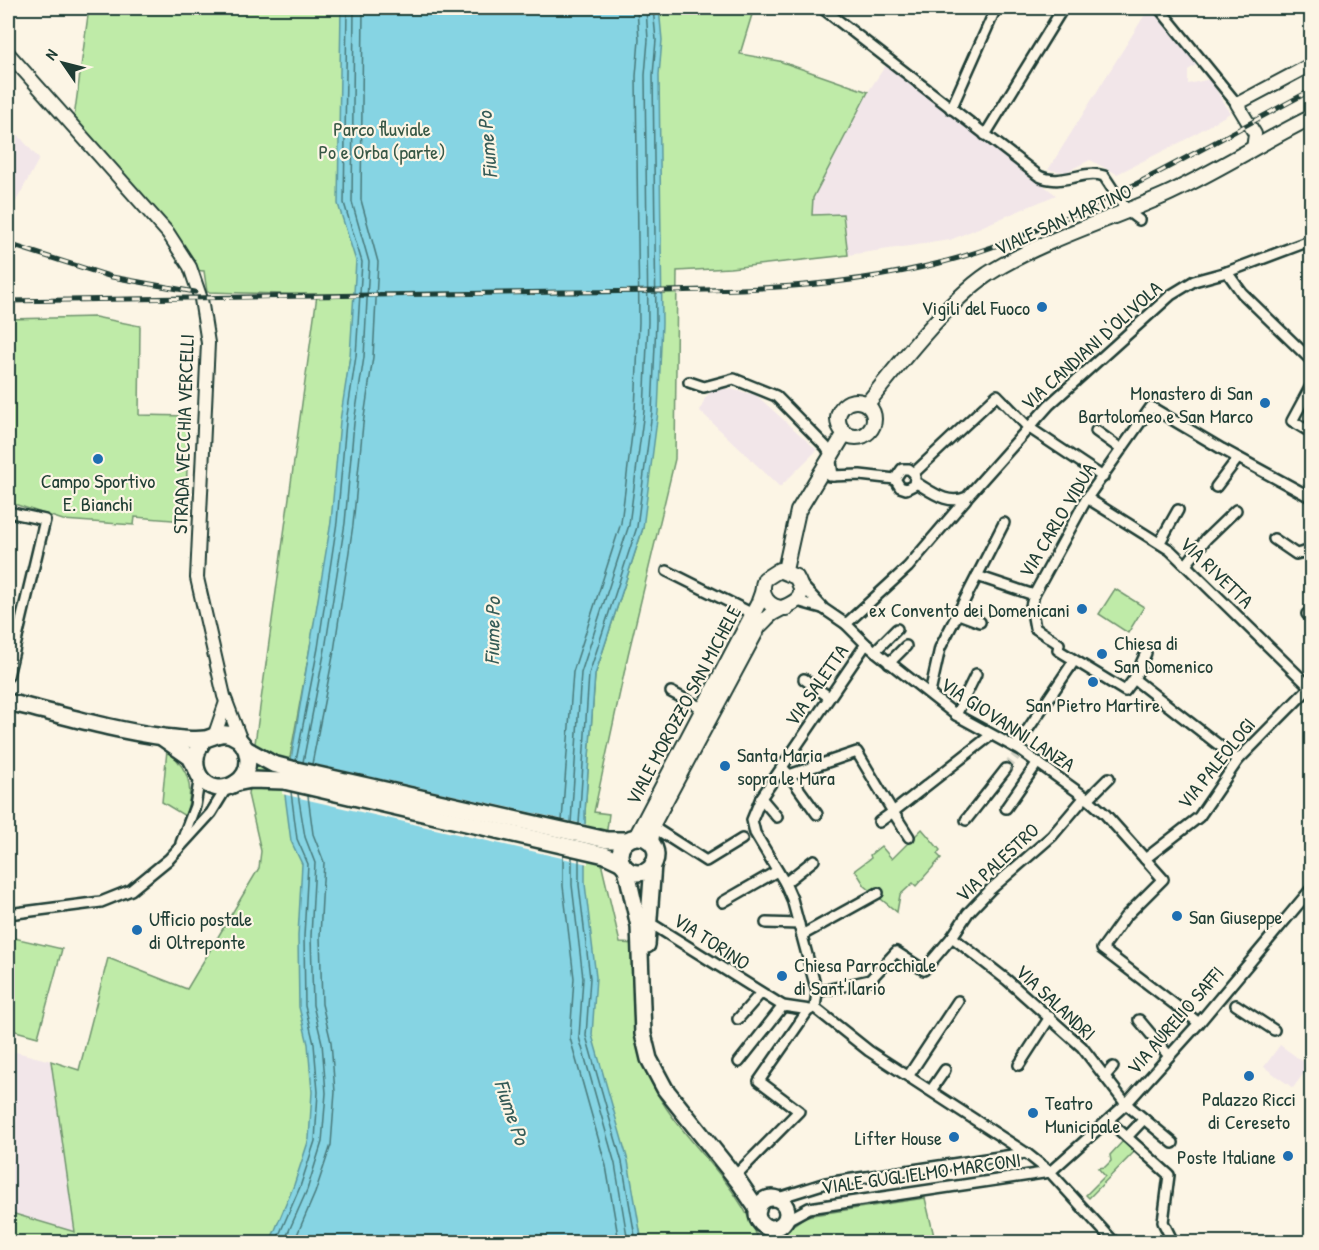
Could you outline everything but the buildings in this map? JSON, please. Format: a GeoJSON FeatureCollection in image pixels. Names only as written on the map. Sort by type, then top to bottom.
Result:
{"type":"FeatureCollection","features":[{"type":"Feature","properties":{"kind":"main road","name":"VIALE SAN MARTINO"},"geometry":{"type":"LineString","coordinates":[[867,404],[927,333],[969,289],[988,274],[1018,258],[1204,176],[1311,117]]}},
{"type":"Feature","properties":{"kind":"main road"},"geometry":{"type":"LineString","coordinates":[[852,400],[867,404],[873,413],[872,428],[859,437],[844,433],[838,425],[840,410],[852,400]]}},
{"type":"Feature","properties":{"kind":"main road"},"geometry":{"type":"LineString","coordinates":[[784,570],[798,511],[844,433]]}},
{"type":"Feature","properties":{"kind":"main road"},"geometry":{"type":"LineString","coordinates":[[784,570],[796,577],[799,582],[801,589],[791,604],[773,606],[764,597],[763,590],[769,575],[784,570]]}},
{"type":"Feature","properties":{"kind":"main road","name":"VIALE MOROZZO SAN MICHELE"},"geometry":{"type":"LineString","coordinates":[[642,836],[702,708],[753,614],[763,590]]}},
{"type":"Feature","properties":{"kind":"main road","name":"VIALE MOROZZO SAN MICHELE"},"geometry":{"type":"LineString","coordinates":[[642,836],[759,626],[773,613],[791,604]]}},
{"type":"Feature","properties":{"kind":"main road"},"geometry":{"type":"LineString","coordinates":[[8,702],[160,736],[226,734],[248,748],[292,769],[606,847],[624,866],[644,872],[653,864]]}},
{"type":"Feature","properties":{"kind":"main road"},"geometry":{"type":"LineString","coordinates":[[160,736],[190,757],[198,772],[213,786],[232,785],[251,780],[284,781],[606,847],[642,836]]}},
{"type":"Feature","properties":{"kind":"main road"},"geometry":{"type":"LineString","coordinates":[[198,772],[198,747],[210,736]]}},
{"type":"Feature","properties":{"kind":"main road"},"geometry":{"type":"LineString","coordinates":[[232,785],[247,768],[248,748]]}},
{"type":"Feature","properties":{"kind":"main road"},"geometry":{"type":"LineString","coordinates":[[642,836],[656,853],[653,864],[650,926],[643,975]]}},
{"type":"Feature","properties":{"kind":"main road"},"geometry":{"type":"LineString","coordinates":[[642,836],[622,848],[624,866],[639,926],[644,1035],[649,1059],[682,1114],[737,1179],[758,1210]]}},
{"type":"Feature","properties":{"kind":"main road"},"geometry":{"type":"LineString","coordinates":[[737,1179],[786,1207],[777,1242]]}},
{"type":"Feature","properties":{"kind":"main road"},"geometry":{"type":"LineString","coordinates":[[770,1242],[764,1226],[758,1219],[758,1210],[762,1202],[773,1198]]}},
{"type":"Feature","properties":{"kind":"main road"},"geometry":{"type":"LineString","coordinates":[[764,1226],[773,1228],[783,1223]]}},
{"type":"Feature","properties":{"kind":"street"},"geometry":{"type":"LineString","coordinates":[[822,8],[985,135],[1048,180],[1065,180],[1089,175],[1104,176],[1127,211],[1139,220]]}},
{"type":"Feature","properties":{"kind":"street"},"geometry":{"type":"LineString","coordinates":[[951,108],[996,8]]}},
{"type":"Feature","properties":{"kind":"street"},"geometry":{"type":"LineString","coordinates":[[985,135],[1063,8]]}},
{"type":"Feature","properties":{"kind":"street"},"geometry":{"type":"LineString","coordinates":[[1159,8],[1237,104],[1255,134],[1253,149]]}},
{"type":"Feature","properties":{"kind":"street","name":"STRADA VECCHIA VERCELLI"},"geometry":{"type":"LineString","coordinates":[[8,53],[168,232],[190,267],[201,298],[208,343],[197,578],[226,702],[248,748]]}},
{"type":"Feature","properties":{"kind":"street"},"geometry":{"type":"LineString","coordinates":[[1237,104],[1311,64]]}},
{"type":"Feature","properties":{"kind":"street","name":"VIA CANDIANI D'OLIVOLA"},"geometry":{"type":"LineString","coordinates":[[846,624],[909,567],[1007,449],[1049,405],[1171,294],[1194,280],[1227,272],[1311,240]]}},
{"type":"Feature","properties":{"kind":"street"},"geometry":{"type":"LineString","coordinates":[[1227,272],[1242,293],[1311,360]]}},
{"type":"Feature","properties":{"kind":"street"},"geometry":{"type":"LineString","coordinates":[[689,382],[704,387],[734,379],[776,396],[826,447],[830,454],[833,476]]}},
{"type":"Feature","properties":{"kind":"street"},"geometry":{"type":"LineString","coordinates":[[1311,384],[1292,421],[1311,433]]}},
{"type":"Feature","properties":{"kind":"street"},"geometry":{"type":"LineString","coordinates":[[810,488],[818,480],[833,476],[860,475],[895,479],[903,489],[909,489],[914,477],[997,395],[1028,427],[1103,477]]}},
{"type":"Feature","properties":{"kind":"street","name":"VIA CARLO VIDUA"},"geometry":{"type":"LineString","coordinates":[[1074,661],[1058,650],[1059,644],[1035,628],[1031,606],[1034,595],[1088,498],[1151,406],[1238,458]]}},
{"type":"Feature","properties":{"kind":"street"},"geometry":{"type":"LineString","coordinates":[[1096,431],[1121,449]]}},
{"type":"Feature","properties":{"kind":"street"},"geometry":{"type":"LineString","coordinates":[[1216,487],[1238,458],[1311,498]]}},
{"type":"Feature","properties":{"kind":"street"},"geometry":{"type":"LineString","coordinates":[[895,479],[897,473],[902,469],[944,499],[957,501],[967,497]]}},
{"type":"Feature","properties":{"kind":"street","name":"VIA RIVETTA"},"geometry":{"type":"LineString","coordinates":[[1088,498],[1160,542],[1311,686]]}},
{"type":"Feature","properties":{"kind":"street"},"geometry":{"type":"LineString","coordinates":[[1160,542],[1178,510]]}},
{"type":"Feature","properties":{"kind":"street"},"geometry":{"type":"LineString","coordinates":[[1186,565],[1206,539],[1236,510]]}},
{"type":"Feature","properties":{"kind":"street"},"geometry":{"type":"LineString","coordinates":[[8,512],[45,520],[8,676]]}},
{"type":"Feature","properties":{"kind":"street"},"geometry":{"type":"LineString","coordinates":[[930,693],[940,648],[956,613],[1004,524]]}},
{"type":"Feature","properties":{"kind":"street"},"geometry":{"type":"LineString","coordinates":[[1274,539],[1296,554],[1311,550]]}},
{"type":"Feature","properties":{"kind":"street"},"geometry":{"type":"LineString","coordinates":[[667,571],[753,614]]}},
{"type":"Feature","properties":{"kind":"street"},"geometry":{"type":"LineString","coordinates":[[977,576],[1034,595]]}},
{"type":"Feature","properties":{"kind":"street","name":"VIA GIOVANNI LANZA"},"geometry":{"type":"LineString","coordinates":[[799,582],[824,609],[846,624],[889,663],[957,715],[1038,762],[1087,798],[1145,859],[1163,879],[1125,917],[1102,949],[1199,1023]]}},
{"type":"Feature","properties":{"kind":"street","name":"VIA GIOVANNI LANZA"},"geometry":{"type":"LineString","coordinates":[[791,604],[824,609]]}},
{"type":"Feature","properties":{"kind":"street"},"geometry":{"type":"LineString","coordinates":[[956,613],[980,622]]}},
{"type":"Feature","properties":{"kind":"street"},"geometry":{"type":"LineString","coordinates":[[875,651],[897,629]]}},
{"type":"Feature","properties":{"kind":"street","name":"VIA SALETTA"},"geometry":{"type":"LineString","coordinates":[[749,836],[752,820],[761,798],[866,644]]}},
{"type":"Feature","properties":{"kind":"street"},"geometry":{"type":"LineString","coordinates":[[889,663],[906,646]]}},
{"type":"Feature","properties":{"kind":"street"},"geometry":{"type":"LineString","coordinates":[[1017,751],[1074,661],[1125,691],[1134,679],[1146,653]]}},
{"type":"Feature","properties":{"kind":"street"},"geometry":{"type":"LineString","coordinates":[[957,715],[976,674]]}},
{"type":"Feature","properties":{"kind":"street"},"geometry":{"type":"LineString","coordinates":[[1134,679],[1238,760]]}},
{"type":"Feature","properties":{"kind":"street"},"geometry":{"type":"LineString","coordinates":[[804,680],[829,697]]}},
{"type":"Feature","properties":{"kind":"street","name":"VIA PALEOLOGI"},"geometry":{"type":"LineString","coordinates":[[1145,859],[1199,817],[1238,760],[1311,686]]}},
{"type":"Feature","properties":{"kind":"street"},"geometry":{"type":"LineString","coordinates":[[671,692],[702,708]]}},
{"type":"Feature","properties":{"kind":"street"},"geometry":{"type":"LineString","coordinates":[[210,736],[226,702]]}},
{"type":"Feature","properties":{"kind":"street"},"geometry":{"type":"LineString","coordinates":[[879,822],[991,735]]}},
{"type":"Feature","properties":{"kind":"street"},"geometry":{"type":"LineString","coordinates":[[789,775],[857,752],[909,837]]}},
{"type":"Feature","properties":{"kind":"street"},"geometry":{"type":"LineString","coordinates":[[1006,808],[1038,762]]}},
{"type":"Feature","properties":{"kind":"street"},"geometry":{"type":"LineString","coordinates":[[782,767],[817,814]]}},
{"type":"Feature","properties":{"kind":"street"},"geometry":{"type":"LineString","coordinates":[[966,820],[1006,769]]}},
{"type":"Feature","properties":{"kind":"street"},"geometry":{"type":"LineString","coordinates":[[178,850],[195,806],[198,772]]}},
{"type":"Feature","properties":{"kind":"street","name":"VIA PALESTRO"},"geometry":{"type":"LineString","coordinates":[[817,992],[870,980],[896,952],[924,970],[952,937],[968,913],[991,888],[1052,836],[1109,778]]}},
{"type":"Feature","properties":{"kind":"street"},"geometry":{"type":"LineString","coordinates":[[8,914],[101,902],[118,896],[154,874],[211,813],[232,785]]}},
{"type":"Feature","properties":{"kind":"street"},"geometry":{"type":"LineString","coordinates":[[761,798],[777,817]]}},
{"type":"Feature","properties":{"kind":"street"},"geometry":{"type":"LineString","coordinates":[[642,836],[706,861],[749,836],[785,883],[799,924],[817,992],[811,1010],[759,1081],[799,1111],[737,1179]]}},
{"type":"Feature","properties":{"kind":"street"},"geometry":{"type":"LineString","coordinates":[[785,883],[814,860]]}},
{"type":"Feature","properties":{"kind":"street"},"geometry":{"type":"LineString","coordinates":[[723,902],[777,871]]}},
{"type":"Feature","properties":{"kind":"street","name":"VIA AURELIO SAFFI"},"geometry":{"type":"LineString","coordinates":[[1050,1172],[1126,1104],[1199,1023],[1311,888]]}},
{"type":"Feature","properties":{"kind":"street"},"geometry":{"type":"LineString","coordinates":[[802,935],[878,893]]}},
{"type":"Feature","properties":{"kind":"street"},"geometry":{"type":"LineString","coordinates":[[766,923],[799,924]]}},
{"type":"Feature","properties":{"kind":"street","name":"VIA TORINO"},"geometry":{"type":"LineString","coordinates":[[655,926],[760,994],[783,1006],[811,1010]]}},
{"type":"Feature","properties":{"kind":"street","name":"VIA SALANDRI"},"geometry":{"type":"LineString","coordinates":[[952,937],[1050,1017],[1082,1047],[1126,1104],[1173,1143]]}},
{"type":"Feature","properties":{"kind":"street"},"geometry":{"type":"LineString","coordinates":[[738,1019],[760,994]]}},
{"type":"Feature","properties":{"kind":"street"},"geometry":{"type":"LineString","coordinates":[[909,1075],[958,1002]]}},
{"type":"Feature","properties":{"kind":"street"},"geometry":{"type":"LineString","coordinates":[[1236,1005],[1274,1030]]}},
{"type":"Feature","properties":{"kind":"street"},"geometry":{"type":"LineString","coordinates":[[739,1062],[783,1006]]}},
{"type":"Feature","properties":{"kind":"street"},"geometry":{"type":"LineString","coordinates":[[811,1010],[1026,1153],[1050,1172],[1114,1242]]}},
{"type":"Feature","properties":{"kind":"street"},"geometry":{"type":"LineString","coordinates":[[1019,1065],[1050,1017]]}},
{"type":"Feature","properties":{"kind":"street"},"geometry":{"type":"LineString","coordinates":[[1139,1020],[1169,1056]]}},
{"type":"Feature","properties":{"kind":"street"},"geometry":{"type":"LineString","coordinates":[[1104,1076],[1113,1067]]}},
{"type":"Feature","properties":{"kind":"street"},"geometry":{"type":"LineString","coordinates":[[932,1089],[945,1070]]}},
{"type":"Feature","properties":{"kind":"street"},"geometry":{"type":"LineString","coordinates":[[1127,1137],[1144,1119]]}},
{"type":"Feature","properties":{"kind":"street"},"geometry":{"type":"LineString","coordinates":[[1109,1121],[1169,1175],[1163,1222],[1173,1242]]}},
{"type":"Feature","properties":{"kind":"street","name":"VIALE GUGLIELMO MARCONI"},"geometry":{"type":"LineString","coordinates":[[773,1198],[795,1195],[826,1183],[1026,1153]]}},
{"type":"Feature","properties":{"kind":"street","name":"VIALE GUGLIELMO MARCONI"},"geometry":{"type":"LineString","coordinates":[[783,1223],[798,1212],[825,1205],[1050,1172]]}},
{"type":"Feature","properties":{"kind":"shaded area"},"geometry":{"type":"Polygon","coordinates":[[[1149,8],[1155,8],[1199,63],[1188,70],[1188,84],[1210,79],[1230,113],[1183,141],[1117,174],[1090,160],[1066,172],[1048,170],[1149,8]]]}},
{"type":"Feature","properties":{"kind":"shaded area"},"geometry":{"type":"Polygon","coordinates":[[[886,65],[1056,195],[950,240],[848,255],[843,215],[812,215],[813,198],[868,92],[886,65]]]}},
{"type":"Feature","properties":{"kind":"shaded area"},"geometry":{"type":"Polygon","coordinates":[[[13,129],[39,159],[8,216],[8,133],[13,129]]]}},
{"type":"Feature","properties":{"kind":"shaded area"},"geometry":{"type":"Polygon","coordinates":[[[714,389],[730,389],[756,395],[817,450],[780,487],[700,411],[705,398],[714,389]]]}},
{"type":"Feature","properties":{"kind":"shaded area"},"geometry":{"type":"Polygon","coordinates":[[[1280,1045],[1309,1066],[1293,1088],[1264,1067],[1280,1045]]]}},
{"type":"Feature","properties":{"kind":"shaded area"},"geometry":{"type":"Polygon","coordinates":[[[8,1050],[51,1061],[75,1233],[8,1212],[8,1050]]]}},
{"type":"Feature","properties":{"kind":"green space","name":"Parco fluviale Po e Orba (parte)"},"geometry":{"type":"Polygon","coordinates":[[[89,8],[754,8],[740,54],[779,61],[868,92],[813,198],[812,215],[843,214],[848,255],[730,268],[677,271],[675,459],[628,655],[594,812],[609,814],[602,867],[620,943],[638,944],[636,1019],[643,1062],[653,1087],[667,1110],[735,1194],[749,1217],[759,1242],[8,1242],[8,1212],[75,1232],[51,1061],[79,1070],[108,958],[187,989],[259,868],[261,851],[248,794],[317,295],[207,292],[204,271],[191,270],[74,118],[89,8]],[[350,356],[331,524],[290,757],[585,864],[585,812],[595,675],[643,528],[350,356]]]}},
{"type":"Feature","properties":{"kind":"green space","name":"Campo Sportivo E. Bianchi"},"geometry":{"type":"Polygon","coordinates":[[[95,317],[140,326],[139,415],[189,416],[185,521],[135,517],[134,525],[63,520],[8,502],[8,319],[95,317]]]}},
{"type":"Feature","properties":{"kind":"green space"},"geometry":{"type":"Polygon","coordinates":[[[1115,589],[1144,607],[1128,633],[1099,614],[1115,589]]]}},
{"type":"Feature","properties":{"kind":"green space"},"geometry":{"type":"Polygon","coordinates":[[[167,750],[180,764],[188,780],[190,797],[185,816],[162,802],[167,750]]]}},
{"type":"Feature","properties":{"kind":"green space"},"geometry":{"type":"Polygon","coordinates":[[[922,829],[940,850],[937,854],[941,858],[916,886],[913,883],[900,895],[897,912],[865,886],[855,870],[871,858],[870,855],[881,846],[892,859],[922,829]]]}},
{"type":"Feature","properties":{"kind":"green space"},"geometry":{"type":"Polygon","coordinates":[[[14,925],[14,938],[62,949],[38,1037],[8,1029],[8,926],[14,925]]]}},
{"type":"Feature","properties":{"kind":"green space"},"geometry":{"type":"Polygon","coordinates":[[[1124,1140],[1136,1150],[1089,1198],[1086,1195],[1105,1176],[1098,1168],[1105,1167],[1111,1161],[1110,1155],[1124,1140]]]}},
{"type":"Feature","properties":{"kind":"green space"},"geometry":{"type":"Polygon","coordinates":[[[925,1198],[934,1236],[928,1242],[783,1242],[788,1229],[806,1216],[925,1198]]]}},
{"type":"Feature","properties":{"kind":"water","name":"Fiume Po"},"geometry":{"type":"Polygon","coordinates":[[[341,8],[659,8],[662,40],[659,75],[662,323],[658,412],[643,528],[595,675],[585,812],[585,884],[596,977],[592,1035],[628,1161],[642,1242],[270,1242],[294,1185],[309,1139],[312,1092],[308,1044],[299,1007],[298,936],[302,864],[291,841],[285,795],[331,522],[340,421],[350,356],[356,261],[338,204],[341,8]]]}},
{"type":"Feature","properties":{"kind":"pier"},"geometry":{"type":"Polygon","coordinates":[[[287,758],[588,825],[588,864],[282,794],[287,758]]]}},
{"type":"Feature","properties":{"kind":"tunnel"},"geometry":{"type":"LineString","coordinates":[[1006,769],[1016,756]]}},
{"type":"Feature","properties":{"kind":"tunnel"},"geometry":{"type":"LineString","coordinates":[[742,839],[750,835]]}},
{"type":"Feature","properties":{"kind":"tunnel"},"geometry":{"type":"LineString","coordinates":[[1222,995],[1236,1005]]}},
{"type":"Feature","properties":{"kind":"railway"},"geometry":{"type":"LineString","coordinates":[[8,301],[711,290],[861,279],[958,258],[1050,225],[1139,183],[1312,90]]}},
{"type":"Feature","properties":{"kind":"railway"},"geometry":{"type":"LineString","coordinates":[[8,244],[112,277],[195,292]]}},
{"type":"Feature","properties":{"kind":"place","name":"Vigili del Fuoco"},"geometry":{"type":"Point","coordinates":[1042,307]}},
{"type":"Feature","properties":{"kind":"place","name":"Monastero di San Bartolomeo e San Marco"},"geometry":{"type":"Point","coordinates":[1265,403]}},
{"type":"Feature","properties":{"kind":"place","name":"Campo Sportivo E. Bianchi"},"geometry":{"type":"Point","coordinates":[98,459]}},
{"type":"Feature","properties":{"kind":"place","name":"ex Convento dei Domenicani"},"geometry":{"type":"Point","coordinates":[1082,609]}},
{"type":"Feature","properties":{"kind":"place","name":"Chiesa di San Domenico"},"geometry":{"type":"Point","coordinates":[1102,654]}},
{"type":"Feature","properties":{"kind":"place","name":"San Pietro Martire"},"geometry":{"type":"Point","coordinates":[1093,682]}},
{"type":"Feature","properties":{"kind":"place","name":"Santa Maria sopra le Mura"},"geometry":{"type":"Point","coordinates":[725,766]}},
{"type":"Feature","properties":{"kind":"place","name":"San Giuseppe"},"geometry":{"type":"Point","coordinates":[1177,916]}},
{"type":"Feature","properties":{"kind":"place","name":"Ufficio postale di Oltreponte"},"geometry":{"type":"Point","coordinates":[137,930]}},
{"type":"Feature","properties":{"kind":"place","name":"Chiesa Parrocchiale di Sant'Ilario"},"geometry":{"type":"Point","coordinates":[782,976]}},
{"type":"Feature","properties":{"kind":"place","name":"Palazzo Ricci di Cereseto"},"geometry":{"type":"Point","coordinates":[1249,1076]}},
{"type":"Feature","properties":{"kind":"place","name":"Teatro Municipale"},"geometry":{"type":"Point","coordinates":[1033,1113]}},
{"type":"Feature","properties":{"kind":"place","name":"Lifter House"},"geometry":{"type":"Point","coordinates":[954,1137]}},
{"type":"Feature","properties":{"kind":"place","name":"Poste Italiane"},"geometry":{"type":"Point","coordinates":[1288,1156]}}]}
